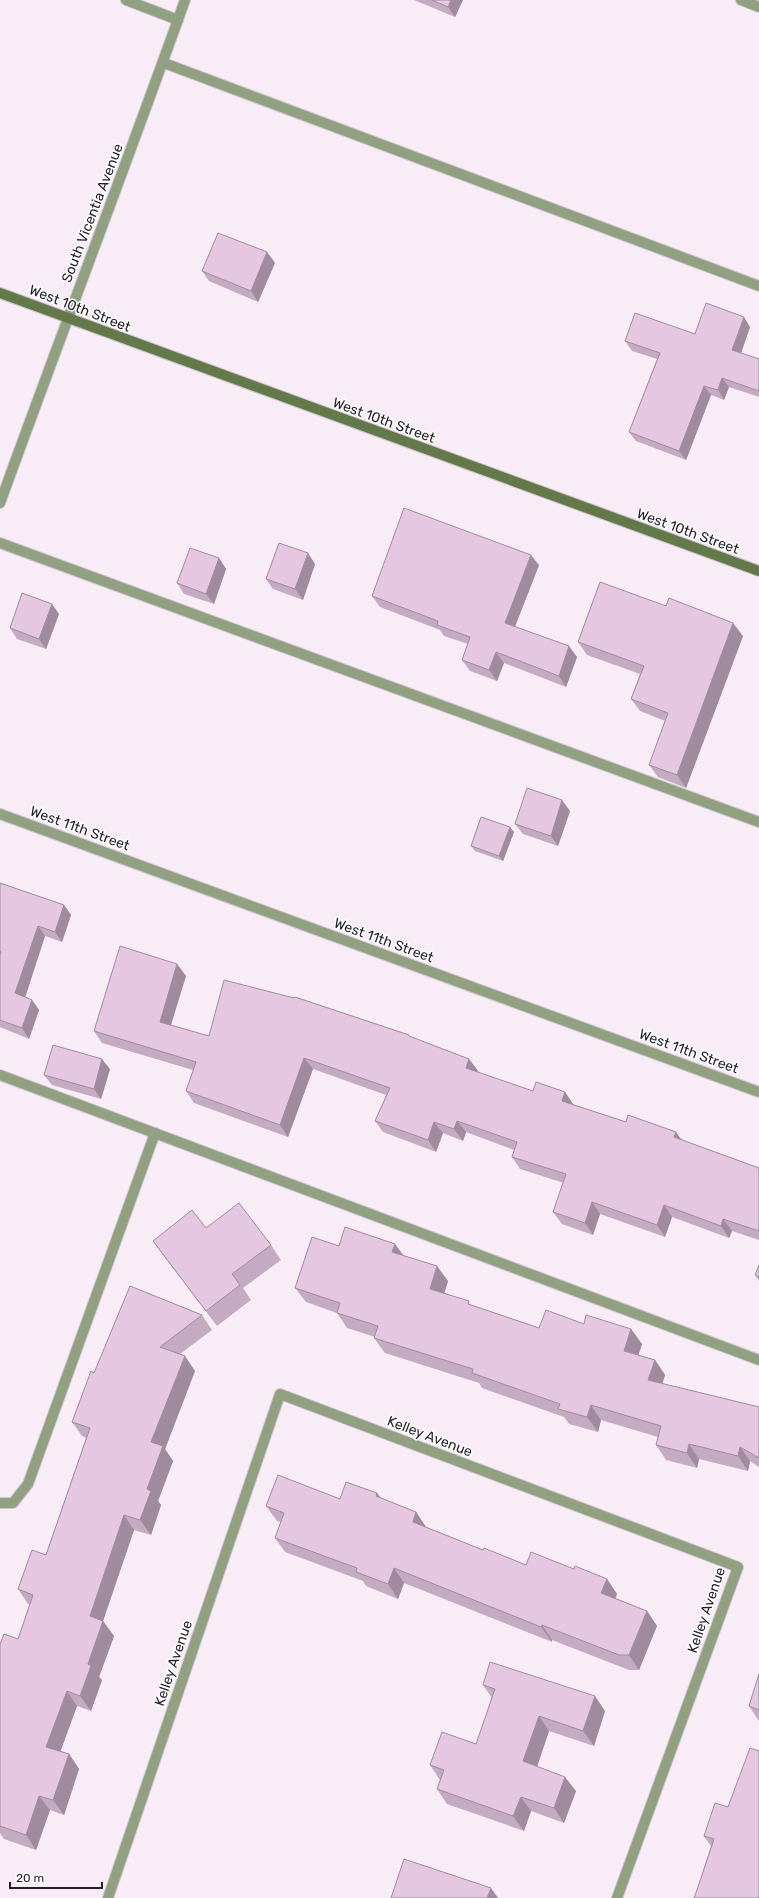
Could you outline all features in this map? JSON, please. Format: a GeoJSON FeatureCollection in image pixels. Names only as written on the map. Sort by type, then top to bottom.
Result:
{"type":"FeatureCollection","features":[{"type":"Feature","properties":{"kind":"street"},"geometry":{"type":"LineString","coordinates":[[126,0],[178,20]]}},
{"type":"Feature","properties":{"kind":"street","name":"South Vicentia Avenue"},"geometry":{"type":"LineString","coordinates":[[0,503],[67,319],[164,63],[185,0]]}},
{"type":"Feature","properties":{"kind":"street"},"geometry":{"type":"LineString","coordinates":[[741,0],[759,7]]}},
{"type":"Feature","properties":{"kind":"street"},"geometry":{"type":"LineString","coordinates":[[164,63],[759,286]]}},
{"type":"Feature","properties":{"kind":"street","name":"West 10th Street"},"geometry":{"type":"LineString","coordinates":[[0,293],[67,319],[759,571]]}},
{"type":"Feature","properties":{"kind":"street"},"geometry":{"type":"LineString","coordinates":[[0,543],[759,822]]}},
{"type":"Feature","properties":{"kind":"street","name":"West 11th Street"},"geometry":{"type":"LineString","coordinates":[[0,814],[759,1092]]}},
{"type":"Feature","properties":{"kind":"street"},"geometry":{"type":"LineString","coordinates":[[0,1075],[759,1360]]}},
{"type":"Feature","properties":{"kind":"street"},"geometry":{"type":"LineString","coordinates":[[0,1503],[13,1503],[28,1484],[155,1133]]}},
{"type":"Feature","properties":{"kind":"street","name":"Kelley Avenue"},"geometry":{"type":"LineString","coordinates":[[108,1898],[280,1394],[738,1567],[617,1898]]}},
{"type":"Feature","properties":{"kind":"building"},"geometry":{"type":"Polygon","coordinates":[[[432,0],[451,0],[448,7],[432,0]]]}},
{"type":"Feature","properties":{"kind":"building"},"geometry":{"type":"Polygon","coordinates":[[[218,233],[267,252],[251,291],[202,271],[218,233]]]}},
{"type":"Feature","properties":{"kind":"building"},"geometry":{"type":"Polygon","coordinates":[[[706,303],[744,317],[732,350],[759,359],[759,391],[722,378],[718,390],[704,386],[679,451],[629,432],[660,353],[625,341],[635,313],[695,334],[706,303]]]}},
{"type":"Feature","properties":{"kind":"building"},"geometry":{"type":"Polygon","coordinates":[[[404,508],[531,555],[505,623],[569,646],[559,676],[496,652],[489,670],[462,660],[470,637],[437,625],[438,621],[372,596],[404,508]]]}},
{"type":"Feature","properties":{"kind":"building"},"geometry":{"type":"Polygon","coordinates":[[[279,543],[308,553],[295,589],[266,579],[279,543]]]}},
{"type":"Feature","properties":{"kind":"building"},"geometry":{"type":"Polygon","coordinates":[[[190,548],[219,558],[206,594],[177,583],[190,548]]]}},
{"type":"Feature","properties":{"kind":"building"},"geometry":{"type":"Polygon","coordinates":[[[600,582],[666,606],[669,598],[733,623],[677,775],[649,765],[668,713],[631,699],[644,666],[578,642],[600,582]]]}},
{"type":"Feature","properties":{"kind":"building"},"geometry":{"type":"Polygon","coordinates":[[[22,593],[52,604],[39,639],[10,628],[22,593]]]}},
{"type":"Feature","properties":{"kind":"building"},"geometry":{"type":"Polygon","coordinates":[[[527,788],[562,800],[551,836],[515,824],[527,788]]]}},
{"type":"Feature","properties":{"kind":"building"},"geometry":{"type":"Polygon","coordinates":[[[481,817],[510,827],[499,856],[471,846],[481,817]]]}},
{"type":"Feature","properties":{"kind":"building"},"geometry":{"type":"Polygon","coordinates":[[[0,883],[64,905],[55,932],[38,926],[15,993],[32,1000],[22,1028],[0,1020],[0,883]]]}},
{"type":"Feature","properties":{"kind":"building"},"geometry":{"type":"Polygon","coordinates":[[[120,946],[177,964],[160,1022],[209,1036],[224,980],[294,998],[295,997],[409,1035],[469,1059],[466,1068],[533,1091],[536,1082],[565,1092],[562,1101],[626,1122],[628,1115],[676,1132],[674,1137],[759,1168],[759,1231],[723,1219],[721,1226],[664,1205],[657,1225],[592,1202],[585,1223],[553,1212],[566,1174],[512,1157],[517,1142],[457,1121],[454,1129],[434,1122],[428,1140],[375,1121],[390,1088],[304,1058],[280,1125],[186,1091],[196,1062],[94,1031],[120,946]]]}},
{"type":"Feature","properties":{"kind":"building"},"geometry":{"type":"Polygon","coordinates":[[[53,1045],[102,1059],[94,1089],[44,1075],[53,1045]]]}},
{"type":"Feature","properties":{"kind":"building"},"geometry":{"type":"Polygon","coordinates":[[[239,1203],[271,1245],[232,1274],[240,1285],[206,1311],[153,1241],[192,1210],[206,1228],[239,1203]]]}},
{"type":"Feature","properties":{"kind":"building"},"geometry":{"type":"Polygon","coordinates":[[[345,1227],[395,1244],[392,1252],[437,1266],[430,1289],[469,1301],[468,1304],[539,1328],[546,1310],[584,1324],[586,1315],[631,1329],[624,1351],[655,1360],[648,1380],[759,1407],[759,1458],[740,1447],[738,1456],[689,1444],[687,1453],[656,1445],[661,1426],[591,1405],[587,1417],[558,1409],[560,1404],[472,1373],[473,1369],[374,1338],[378,1326],[337,1313],[340,1303],[295,1288],[312,1237],[339,1246],[345,1227]]]}},
{"type":"Feature","properties":{"kind":"building"},"geometry":{"type":"Polygon","coordinates":[[[759,1265],[759,1277],[755,1275],[759,1265]]]}},
{"type":"Feature","properties":{"kind":"building"},"geometry":{"type":"Polygon","coordinates":[[[130,1286],[202,1315],[160,1347],[185,1356],[151,1442],[163,1446],[147,1489],[151,1491],[140,1520],[124,1515],[90,1616],[103,1621],[88,1664],[91,1666],[80,1696],[67,1691],[46,1747],[69,1754],[53,1800],[39,1796],[26,1835],[0,1826],[0,1644],[4,1634],[18,1639],[33,1595],[18,1589],[32,1550],[46,1555],[90,1428],[72,1422],[91,1371],[94,1373],[130,1286]]]}},
{"type":"Feature","properties":{"kind":"building"},"geometry":{"type":"Polygon","coordinates":[[[278,1475],[340,1499],[346,1482],[377,1493],[376,1496],[416,1512],[413,1522],[483,1550],[484,1548],[526,1565],[531,1552],[574,1569],[575,1566],[607,1579],[601,1593],[647,1611],[629,1655],[619,1655],[542,1625],[541,1627],[394,1568],[388,1584],[356,1572],[357,1568],[275,1538],[284,1513],[266,1506],[278,1475]]]}},
{"type":"Feature","properties":{"kind":"building"},"geometry":{"type":"Polygon","coordinates":[[[490,1662],[595,1696],[583,1731],[539,1716],[523,1761],[565,1777],[554,1808],[521,1797],[513,1816],[437,1789],[444,1770],[430,1765],[442,1732],[476,1744],[495,1689],[483,1685],[490,1662]]]}},
{"type":"Feature","properties":{"kind":"building"},"geometry":{"type":"Polygon","coordinates":[[[759,1674],[759,1710],[749,1706],[759,1674]]]}},
{"type":"Feature","properties":{"kind":"building"},"geometry":{"type":"Polygon","coordinates":[[[750,1748],[759,1751],[759,1898],[694,1898],[714,1839],[704,1836],[715,1803],[728,1807],[750,1748]]]}},
{"type":"Feature","properties":{"kind":"building"},"geometry":{"type":"Polygon","coordinates":[[[404,1859],[491,1888],[487,1898],[391,1898],[404,1859]]]}}]}
